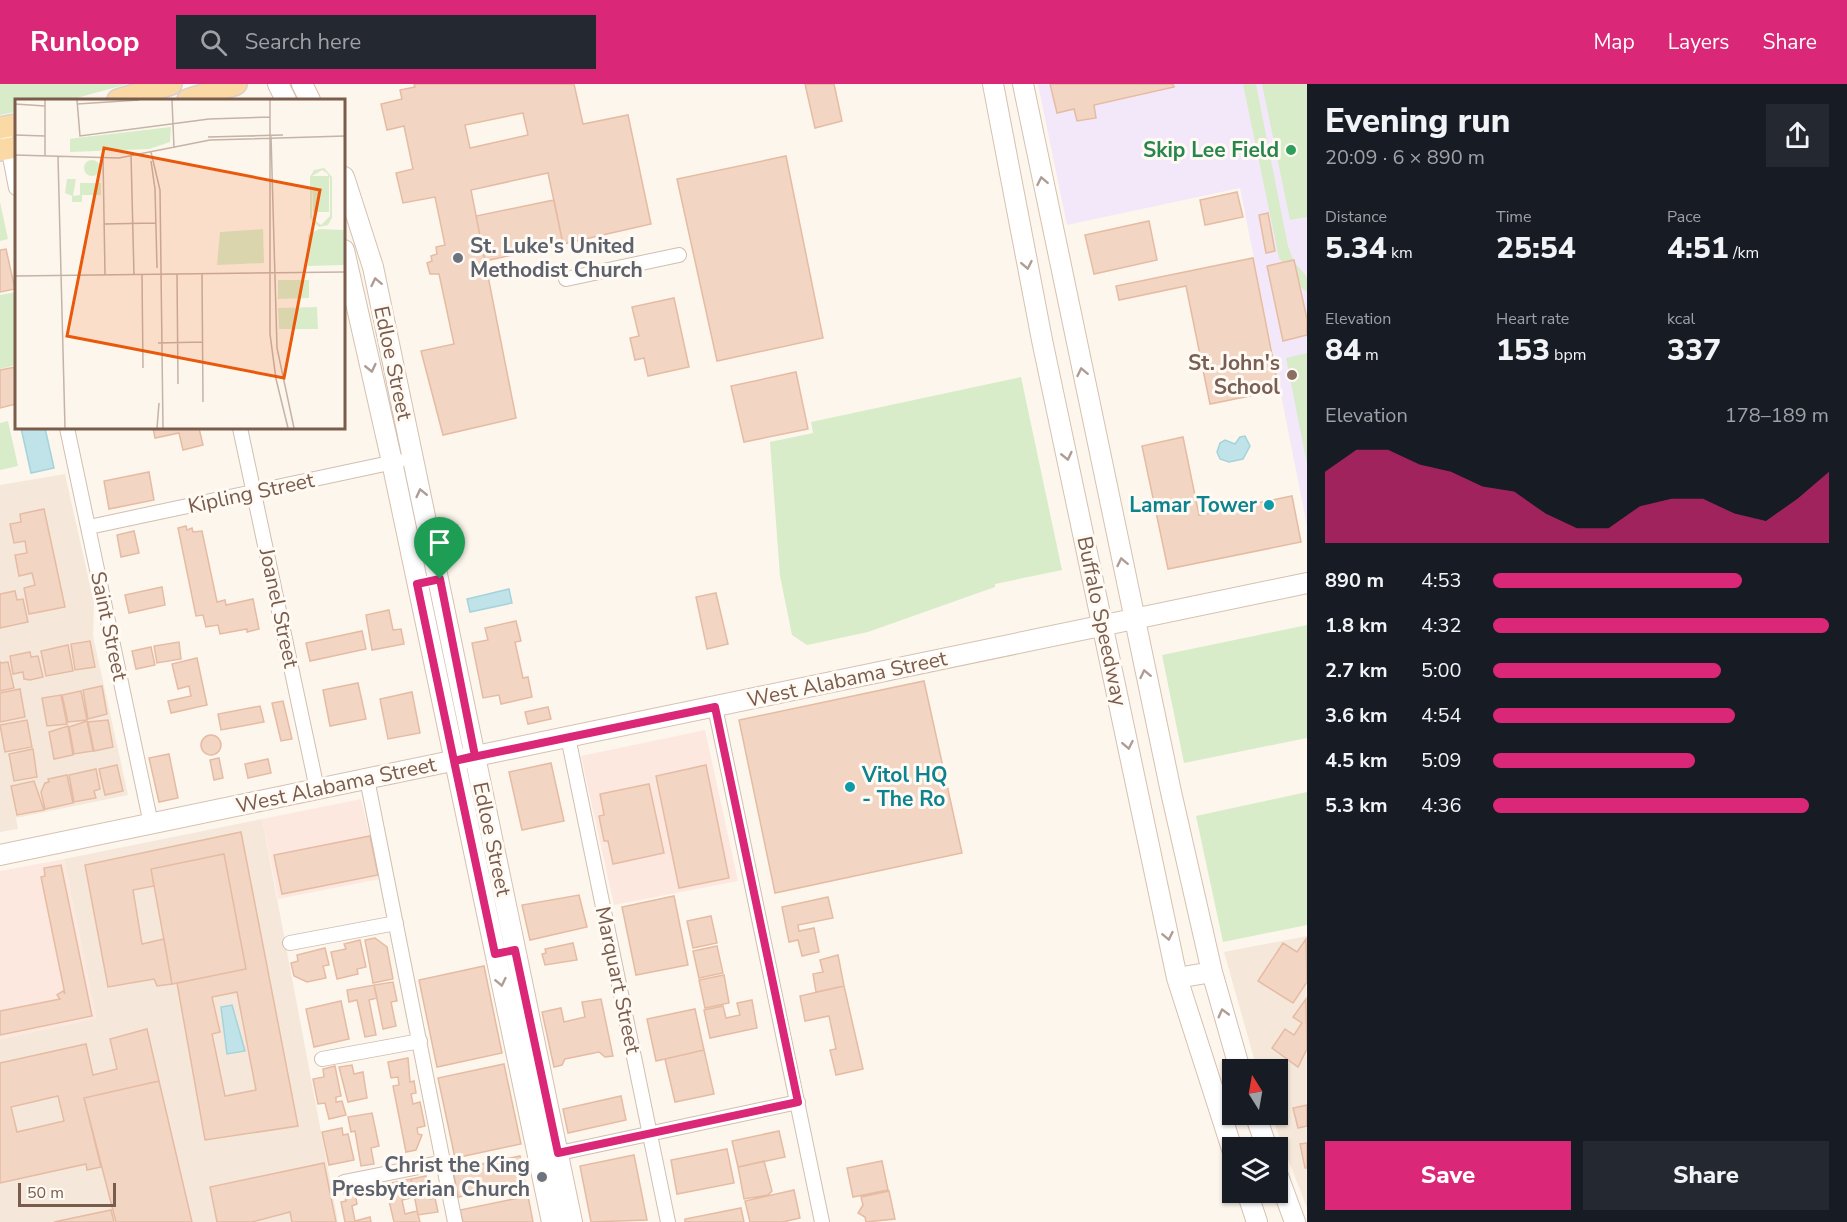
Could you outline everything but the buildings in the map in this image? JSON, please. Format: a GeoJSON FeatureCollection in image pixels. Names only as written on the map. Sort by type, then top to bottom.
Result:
{"type":"FeatureCollection","features":[{"type":"Feature","properties":{"kind":"main road"},"geometry":{"type":"LineString","coordinates":[[191,99],[236,84]]}},
{"type":"Feature","properties":{"kind":"main road"},"geometry":{"type":"LineString","coordinates":[[278,84],[286,99]]}},
{"type":"Feature","properties":{"kind":"main road"},"geometry":{"type":"LineString","coordinates":[[302,84],[310,99]]}},
{"type":"Feature","properties":{"kind":"main road","name":"Buffalo Speedway"},"geometry":{"type":"LineString","coordinates":[[993,84],[1061,432],[1143,818],[1171,980],[1228,1137]]}},
{"type":"Feature","properties":{"kind":"main road","name":"Buffalo Speedway"},"geometry":{"type":"LineString","coordinates":[[1023,84],[1134,620],[1212,972],[1237,1059]]}},
{"type":"Feature","properties":{"kind":"main road"},"geometry":{"type":"LineString","coordinates":[[123,99],[167,90]]}},
{"type":"Feature","properties":{"kind":"main road","name":"Edloe Street"},"geometry":{"type":"LineString","coordinates":[[345,180],[373,267],[440,579],[572,1222]]}},
{"type":"Feature","properties":{"kind":"main road"},"geometry":{"type":"LineString","coordinates":[[1022,237],[1052,230]]}},
{"type":"Feature","properties":{"kind":"main road","name":"Edloe Street"},"geometry":{"type":"LineString","coordinates":[[345,254],[392,462],[552,1222]]}},
{"type":"Feature","properties":{"kind":"main road"},"geometry":{"type":"LineString","coordinates":[[359,317],[382,312]]}},
{"type":"Feature","properties":{"kind":"main road"},"geometry":{"type":"LineString","coordinates":[[1061,432],[1093,425]]}},
{"type":"Feature","properties":{"kind":"main road"},"geometry":{"type":"LineString","coordinates":[[417,584],[440,579]]}},
{"type":"Feature","properties":{"kind":"main road","name":"West Alabama Street"},"geometry":{"type":"LineString","coordinates":[[0,855],[1307,584]]}},
{"type":"Feature","properties":{"kind":"main road"},"geometry":{"type":"LineString","coordinates":[[1143,818],[1176,811]]}},
{"type":"Feature","properties":{"kind":"main road"},"geometry":{"type":"LineString","coordinates":[[495,954],[515,950]]}},
{"type":"Feature","properties":{"kind":"main road"},"geometry":{"type":"LineString","coordinates":[[1171,980],[1212,972]]}},
{"type":"Feature","properties":{"kind":"main road"},"geometry":{"type":"LineString","coordinates":[[1251,1203],[1257,1222]]}},
{"type":"Feature","properties":{"kind":"main road"},"geometry":{"type":"LineString","coordinates":[[1288,1203],[1295,1222]]}},
{"type":"Feature","properties":{"kind":"street"},"geometry":{"type":"LineString","coordinates":[[7,127],[8,148],[15,183]]}},
{"type":"Feature","properties":{"kind":"street"},"geometry":{"type":"LineString","coordinates":[[566,279],[679,255]]}},
{"type":"Feature","properties":{"kind":"street","name":"Saint Street"},"geometry":{"type":"LineString","coordinates":[[67,429],[151,824]]}},
{"type":"Feature","properties":{"kind":"street","name":"Joanel Street"},"geometry":{"type":"LineString","coordinates":[[240,429],[317,789]]}},
{"type":"Feature","properties":{"kind":"street","name":"Kipling Street"},"geometry":{"type":"LineString","coordinates":[[89,527],[413,458]]}},
{"type":"Feature","properties":{"kind":"street"},"geometry":{"type":"LineString","coordinates":[[715,707],[822,1222]]}},
{"type":"Feature","properties":{"kind":"street","name":"Marquart Street"},"geometry":{"type":"LineString","coordinates":[[568,737],[668,1222]]}},
{"type":"Feature","properties":{"kind":"street"},"geometry":{"type":"LineString","coordinates":[[367,779],[455,1222]]}},
{"type":"Feature","properties":{"kind":"street"},"geometry":{"type":"LineString","coordinates":[[290,943],[396,923]]}},
{"type":"Feature","properties":{"kind":"street"},"geometry":{"type":"LineString","coordinates":[[322,1059],[420,1041]]}},
{"type":"Feature","properties":{"kind":"street"},"geometry":{"type":"LineString","coordinates":[[538,1158],[798,1102]]}},
{"type":"Feature","properties":{"kind":"street"},"geometry":{"type":"LineString","coordinates":[[344,1182],[444,1162]]}},
{"type":"Feature","properties":{"kind":"shaded area","name":"St. John's School"},"geometry":{"type":"Polygon","coordinates":[[[1038,84],[1307,84],[1307,526],[1240,188],[1067,225],[1038,84]]]}},
{"type":"Feature","properties":{"kind":"shaded area"},"geometry":{"type":"Polygon","coordinates":[[[65,474],[94,603],[93,636],[128,795],[16,818],[18,829],[0,832],[0,485],[65,474]]]}},
{"type":"Feature","properties":{"kind":"shaded area"},"geometry":{"type":"Polygon","coordinates":[[[705,730],[738,881],[614,905],[581,756],[705,730]]]}},
{"type":"Feature","properties":{"kind":"shaded area"},"geometry":{"type":"Polygon","coordinates":[[[361,799],[380,879],[278,899],[262,819],[361,799]]]}},
{"type":"Feature","properties":{"kind":"shaded area"},"geometry":{"type":"Polygon","coordinates":[[[262,819],[338,1222],[0,1222],[0,1039],[96,1018],[64,859],[262,819]]]}},
{"type":"Feature","properties":{"kind":"shaded area"},"geometry":{"type":"Polygon","coordinates":[[[64,859],[96,1018],[0,1039],[0,871],[64,859]]]}},
{"type":"Feature","properties":{"kind":"shaded area"},"geometry":{"type":"Polygon","coordinates":[[[1307,936],[1307,1208],[1288,1159],[1288,1137],[1280,1137],[1275,1125],[1288,1125],[1288,1059],[1254,1059],[1224,952],[1307,936]]]}},
{"type":"Feature","properties":{"kind":"green space"},"geometry":{"type":"Polygon","coordinates":[[[0,84],[128,84],[73,99],[15,99],[15,112],[0,115],[0,84]]]}},
{"type":"Feature","properties":{"kind":"green space"},"geometry":{"type":"Polygon","coordinates":[[[1243,84],[1256,84],[1288,246],[1294,262],[1307,277],[1307,292],[1297,284],[1279,258],[1243,84]]]}},
{"type":"Feature","properties":{"kind":"green space","name":"Skip Lee Field"},"geometry":{"type":"Polygon","coordinates":[[[1262,84],[1307,84],[1307,217],[1290,220],[1262,84]]]}},
{"type":"Feature","properties":{"kind":"green space"},"geometry":{"type":"Polygon","coordinates":[[[0,202],[8,239],[0,241],[0,202]]]}},
{"type":"Feature","properties":{"kind":"green space"},"geometry":{"type":"Polygon","coordinates":[[[15,292],[15,365],[0,369],[0,295],[15,292]]]}},
{"type":"Feature","properties":{"kind":"green space"},"geometry":{"type":"Polygon","coordinates":[[[1307,353],[1307,464],[1286,358],[1307,353]]]}},
{"type":"Feature","properties":{"kind":"green space"},"geometry":{"type":"Polygon","coordinates":[[[1021,377],[1062,570],[995,584],[995,587],[868,632],[807,645],[792,635],[780,576],[770,442],[813,433],[811,422],[1021,377]]]}},
{"type":"Feature","properties":{"kind":"green space"},"geometry":{"type":"Polygon","coordinates":[[[8,421],[18,466],[0,470],[0,423],[8,421]]]}},
{"type":"Feature","properties":{"kind":"green space"},"geometry":{"type":"Polygon","coordinates":[[[1307,625],[1307,738],[1184,763],[1162,655],[1307,625]]]}},
{"type":"Feature","properties":{"kind":"green space"},"geometry":{"type":"Polygon","coordinates":[[[1307,792],[1307,925],[1223,942],[1196,816],[1307,792]]]}},
{"type":"Feature","properties":{"kind":"water"},"geometry":{"type":"Polygon","coordinates":[[[21,429],[45,429],[54,468],[31,473],[21,429]]]}},
{"type":"Feature","properties":{"kind":"water"},"geometry":{"type":"Polygon","coordinates":[[[1245,436],[1250,446],[1243,459],[1229,462],[1220,459],[1217,452],[1220,443],[1225,440],[1235,444],[1240,437],[1245,436]]]}},
{"type":"Feature","properties":{"kind":"water"},"geometry":{"type":"Polygon","coordinates":[[[509,589],[512,603],[470,612],[467,599],[509,589]]]}},
{"type":"Feature","properties":{"kind":"water"},"geometry":{"type":"Polygon","coordinates":[[[232,1005],[245,1051],[227,1054],[221,1007],[232,1005]]]}},
{"type":"Feature","properties":{"kind":"place","name":"Skip Lee Field"},"geometry":{"type":"Point","coordinates":[1291,150]}},
{"type":"Feature","properties":{"kind":"place","name":"St. Luke's United Methodist Church"},"geometry":{"type":"Point","coordinates":[458,258]}},
{"type":"Feature","properties":{"kind":"place","name":"St. John's School"},"geometry":{"type":"Point","coordinates":[1292,375]}},
{"type":"Feature","properties":{"kind":"place","name":"Lamar Tower"},"geometry":{"type":"Point","coordinates":[1269,505]}},
{"type":"Feature","properties":{"kind":"place","name":"Vitol HQ - The Ro"},"geometry":{"type":"Point","coordinates":[850,787]}},
{"type":"Feature","properties":{"kind":"place","name":"Christ the King Presbyterian Church"},"geometry":{"type":"Point","coordinates":[542,1177]}},
{"type":"Feature","properties":{"kind":"route"},"geometry":{"type":"LineString","coordinates":[[440,579],[417,584],[454,761],[715,707],[798,1102],[558,1153],[515,950],[495,954],[454,761],[475,756],[440,579]]}}]}
